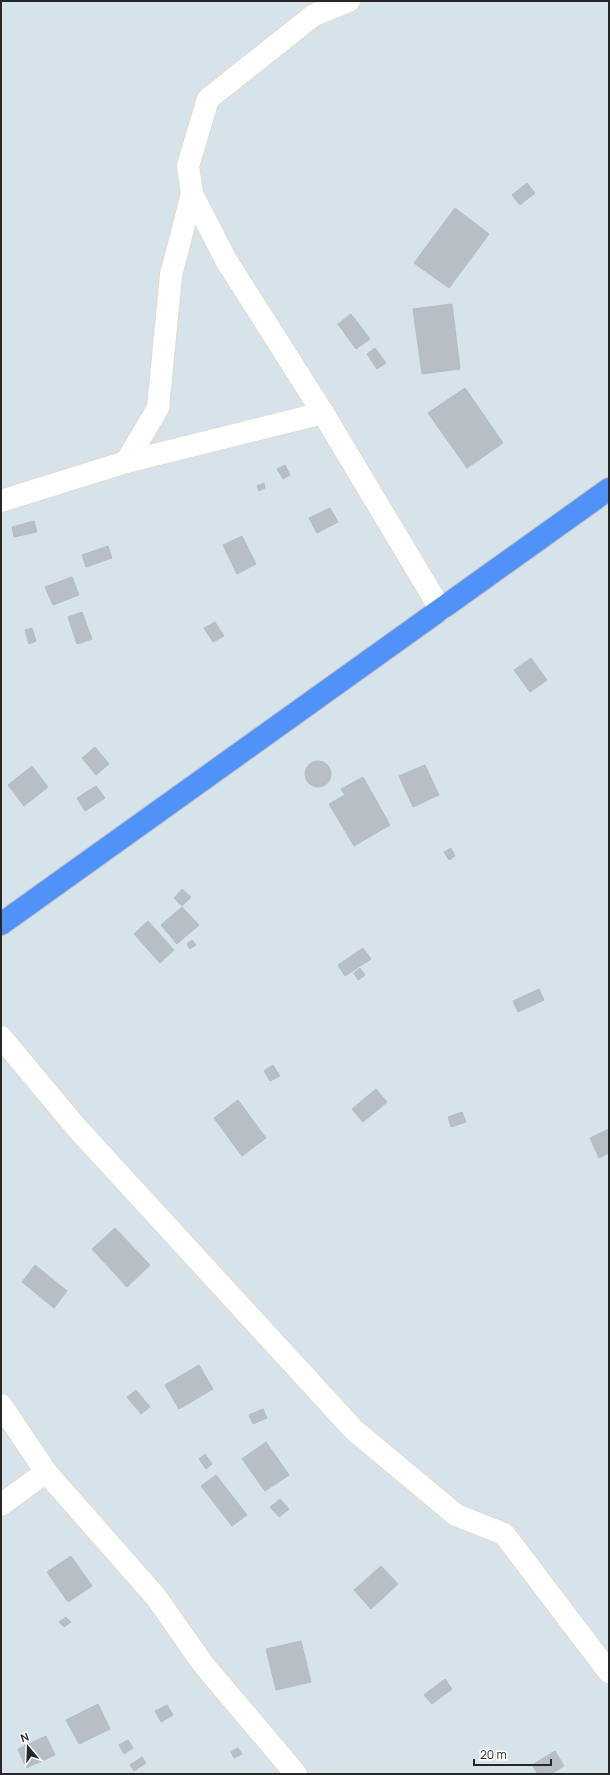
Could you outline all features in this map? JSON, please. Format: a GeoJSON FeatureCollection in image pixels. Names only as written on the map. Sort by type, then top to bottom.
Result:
{"type":"FeatureCollection","features":[{"type":"Feature","properties":{"kind":"main road"},"geometry":{"type":"LineString","coordinates":[[1,924],[609,489]]}},
{"type":"Feature","properties":{"kind":"street"},"geometry":{"type":"LineString","coordinates":[[349,1],[314,15],[208,98],[188,166],[192,194],[226,260],[323,413],[441,610]]}},
{"type":"Feature","properties":{"kind":"street"},"geometry":{"type":"LineString","coordinates":[[126,462],[158,408],[171,275],[192,194]]}},
{"type":"Feature","properties":{"kind":"street"},"geometry":{"type":"LineString","coordinates":[[1,501],[126,462],[323,413]]}},
{"type":"Feature","properties":{"kind":"street"},"geometry":{"type":"LineString","coordinates":[[1,1037],[76,1127],[354,1430],[456,1515],[504,1534],[609,1672]]}},
{"type":"Feature","properties":{"kind":"street"},"geometry":{"type":"LineString","coordinates":[[1,1405],[46,1472],[156,1597],[203,1664],[296,1774]]}},
{"type":"Feature","properties":{"kind":"street"},"geometry":{"type":"LineString","coordinates":[[1,1505],[46,1472]]}},
{"type":"Feature","properties":{"kind":"building"},"geometry":{"type":"Polygon","coordinates":[[[527,183],[535,193],[520,205],[512,195],[527,183]]]}},
{"type":"Feature","properties":{"kind":"building"},"geometry":{"type":"Polygon","coordinates":[[[455,208],[489,234],[449,288],[414,263],[455,208]]]}},
{"type":"Feature","properties":{"kind":"building"},"geometry":{"type":"Polygon","coordinates":[[[452,304],[460,369],[422,374],[413,309],[452,304]]]}},
{"type":"Feature","properties":{"kind":"building"},"geometry":{"type":"Polygon","coordinates":[[[351,314],[370,339],[356,349],[338,324],[351,314]]]}},
{"type":"Feature","properties":{"kind":"building"},"geometry":{"type":"Polygon","coordinates":[[[375,348],[386,363],[377,369],[367,354],[375,348]]]}},
{"type":"Feature","properties":{"kind":"building"},"geometry":{"type":"Polygon","coordinates":[[[465,388],[503,443],[467,468],[428,413],[465,388]]]}},
{"type":"Feature","properties":{"kind":"building"},"geometry":{"type":"Polygon","coordinates":[[[285,465],[290,475],[283,479],[277,469],[285,465]]]}},
{"type":"Feature","properties":{"kind":"building"},"geometry":{"type":"Polygon","coordinates":[[[264,483],[265,488],[259,491],[257,486],[264,483]]]}},
{"type":"Feature","properties":{"kind":"building"},"geometry":{"type":"Polygon","coordinates":[[[330,508],[338,522],[317,533],[309,518],[330,508]]]}},
{"type":"Feature","properties":{"kind":"building"},"geometry":{"type":"Polygon","coordinates":[[[34,521],[37,532],[14,537],[12,527],[34,521]]]}},
{"type":"Feature","properties":{"kind":"building"},"geometry":{"type":"Polygon","coordinates":[[[242,536],[256,564],[237,574],[223,545],[242,536]]]}},
{"type":"Feature","properties":{"kind":"building"},"geometry":{"type":"Polygon","coordinates":[[[108,546],[112,558],[86,567],[82,555],[108,546]]]}},
{"type":"Feature","properties":{"kind":"building"},"geometry":{"type":"Polygon","coordinates":[[[72,577],[79,595],[53,605],[45,587],[72,577]]]}},
{"type":"Feature","properties":{"kind":"building"},"geometry":{"type":"Polygon","coordinates":[[[82,612],[92,639],[77,644],[68,617],[82,612]]]}},
{"type":"Feature","properties":{"kind":"building"},"geometry":{"type":"Polygon","coordinates":[[[215,622],[224,636],[213,642],[204,628],[215,622]]]}},
{"type":"Feature","properties":{"kind":"building"},"geometry":{"type":"Polygon","coordinates":[[[32,628],[36,641],[29,644],[25,630],[32,628]]]}},
{"type":"Feature","properties":{"kind":"building"},"geometry":{"type":"Polygon","coordinates":[[[531,658],[547,680],[530,692],[514,670],[531,658]]]}},
{"type":"Feature","properties":{"kind":"building"},"geometry":{"type":"Polygon","coordinates":[[[95,747],[109,764],[96,775],[82,758],[95,747]]]}},
{"type":"Feature","properties":{"kind":"building"},"geometry":{"type":"Polygon","coordinates":[[[318,761],[327,765],[331,774],[327,783],[318,787],[309,783],[305,774],[309,765],[318,761]]]}},
{"type":"Feature","properties":{"kind":"building"},"geometry":{"type":"Polygon","coordinates":[[[425,765],[439,795],[413,807],[399,776],[425,765]]]}},
{"type":"Feature","properties":{"kind":"building"},"geometry":{"type":"Polygon","coordinates":[[[32,766],[48,787],[24,806],[8,785],[32,766]]]}},
{"type":"Feature","properties":{"kind":"building"},"geometry":{"type":"Polygon","coordinates":[[[363,777],[390,825],[354,846],[329,804],[345,795],[341,789],[363,777]]]}},
{"type":"Feature","properties":{"kind":"building"},"geometry":{"type":"Polygon","coordinates":[[[96,786],[105,798],[85,811],[77,798],[96,786]]]}},
{"type":"Feature","properties":{"kind":"building"},"geometry":{"type":"Polygon","coordinates":[[[451,848],[455,856],[449,860],[444,852],[451,848]]]}},
{"type":"Feature","properties":{"kind":"building"},"geometry":{"type":"Polygon","coordinates":[[[182,889],[191,897],[182,906],[174,898],[182,889]]]}},
{"type":"Feature","properties":{"kind":"building"},"geometry":{"type":"Polygon","coordinates":[[[182,907],[199,925],[177,944],[161,925],[182,907]]]}},
{"type":"Feature","properties":{"kind":"building"},"geometry":{"type":"Polygon","coordinates":[[[148,921],[174,950],[160,963],[134,934],[148,921]]]}},
{"type":"Feature","properties":{"kind":"building"},"geometry":{"type":"Polygon","coordinates":[[[192,940],[196,945],[190,949],[187,944],[192,940]]]}},
{"type":"Feature","properties":{"kind":"building"},"geometry":{"type":"Polygon","coordinates":[[[363,948],[371,959],[345,976],[338,965],[363,948]]]}},
{"type":"Feature","properties":{"kind":"building"},"geometry":{"type":"Polygon","coordinates":[[[360,968],[365,975],[358,980],[354,973],[360,968]]]}},
{"type":"Feature","properties":{"kind":"building"},"geometry":{"type":"Polygon","coordinates":[[[539,989],[544,1000],[518,1012],[513,1001],[539,989]]]}},
{"type":"Feature","properties":{"kind":"building"},"geometry":{"type":"Polygon","coordinates":[[[273,1065],[280,1076],[270,1081],[264,1071],[273,1065]]]}},
{"type":"Feature","properties":{"kind":"building"},"geometry":{"type":"Polygon","coordinates":[[[376,1089],[387,1102],[363,1122],[352,1109],[376,1089]]]}},
{"type":"Feature","properties":{"kind":"building"},"geometry":{"type":"Polygon","coordinates":[[[238,1100],[266,1138],[242,1156],[214,1118],[238,1100]]]}},
{"type":"Feature","properties":{"kind":"building"},"geometry":{"type":"Polygon","coordinates":[[[462,1112],[466,1122],[451,1127],[448,1117],[462,1112]]]}},
{"type":"Feature","properties":{"kind":"building"},"geometry":{"type":"Polygon","coordinates":[[[609,1129],[609,1153],[599,1158],[590,1138],[609,1129]]]}},
{"type":"Feature","properties":{"kind":"building"},"geometry":{"type":"Polygon","coordinates":[[[115,1228],[150,1265],[127,1287],[92,1249],[115,1228]]]}},
{"type":"Feature","properties":{"kind":"building"},"geometry":{"type":"Polygon","coordinates":[[[35,1265],[67,1291],[54,1308],[22,1282],[35,1265]]]}},
{"type":"Feature","properties":{"kind":"building"},"geometry":{"type":"Polygon","coordinates":[[[199,1365],[213,1389],[179,1409],[165,1385],[199,1365]]]}},
{"type":"Feature","properties":{"kind":"building"},"geometry":{"type":"Polygon","coordinates":[[[136,1390],[150,1407],[141,1414],[127,1397],[136,1390]]]}},
{"type":"Feature","properties":{"kind":"building"},"geometry":{"type":"Polygon","coordinates":[[[263,1409],[267,1418],[253,1424],[249,1415],[263,1409]]]}},
{"type":"Feature","properties":{"kind":"building"},"geometry":{"type":"Polygon","coordinates":[[[266,1442],[289,1475],[265,1491],[242,1459],[266,1442]]]}},
{"type":"Feature","properties":{"kind":"building"},"geometry":{"type":"Polygon","coordinates":[[[205,1454],[212,1464],[206,1469],[199,1459],[205,1454]]]}},
{"type":"Feature","properties":{"kind":"building"},"geometry":{"type":"Polygon","coordinates":[[[216,1475],[247,1515],[232,1526],[201,1486],[216,1475]]]}},
{"type":"Feature","properties":{"kind":"building"},"geometry":{"type":"Polygon","coordinates":[[[280,1499],[289,1509],[279,1517],[270,1507],[280,1499]]]}},
{"type":"Feature","properties":{"kind":"building"},"geometry":{"type":"Polygon","coordinates":[[[71,1556],[92,1586],[68,1602],[47,1572],[71,1556]]]}},
{"type":"Feature","properties":{"kind":"building"},"geometry":{"type":"Polygon","coordinates":[[[381,1566],[398,1584],[371,1609],[354,1590],[381,1566]]]}},
{"type":"Feature","properties":{"kind":"building"},"geometry":{"type":"Polygon","coordinates":[[[66,1617],[71,1622],[64,1627],[59,1622],[66,1617]]]}},
{"type":"Feature","properties":{"kind":"building"},"geometry":{"type":"Polygon","coordinates":[[[301,1641],[311,1682],[276,1690],[266,1649],[301,1641]]]}},
{"type":"Feature","properties":{"kind":"building"},"geometry":{"type":"Polygon","coordinates":[[[445,1679],[452,1689],[432,1704],[424,1695],[445,1679]]]}},
{"type":"Feature","properties":{"kind":"building"},"geometry":{"type":"Polygon","coordinates":[[[98,1704],[110,1729],[79,1744],[66,1720],[98,1704]]]}},
{"type":"Feature","properties":{"kind":"building"},"geometry":{"type":"Polygon","coordinates":[[[167,1705],[173,1715],[161,1722],[155,1711],[167,1705]]]}},
{"type":"Feature","properties":{"kind":"building"},"geometry":{"type":"Polygon","coordinates":[[[46,1736],[55,1755],[26,1768],[18,1749],[46,1736]]]}},
{"type":"Feature","properties":{"kind":"building"},"geometry":{"type":"Polygon","coordinates":[[[128,1740],[133,1748],[124,1754],[119,1745],[128,1740]]]}},
{"type":"Feature","properties":{"kind":"building"},"geometry":{"type":"Polygon","coordinates":[[[238,1748],[242,1754],[234,1758],[231,1752],[238,1748]]]}},
{"type":"Feature","properties":{"kind":"building"},"geometry":{"type":"Polygon","coordinates":[[[555,1751],[564,1766],[551,1774],[538,1774],[532,1765],[555,1751]]]}},
{"type":"Feature","properties":{"kind":"building"},"geometry":{"type":"Polygon","coordinates":[[[142,1757],[146,1763],[134,1771],[130,1765],[142,1757]]]}}]}
